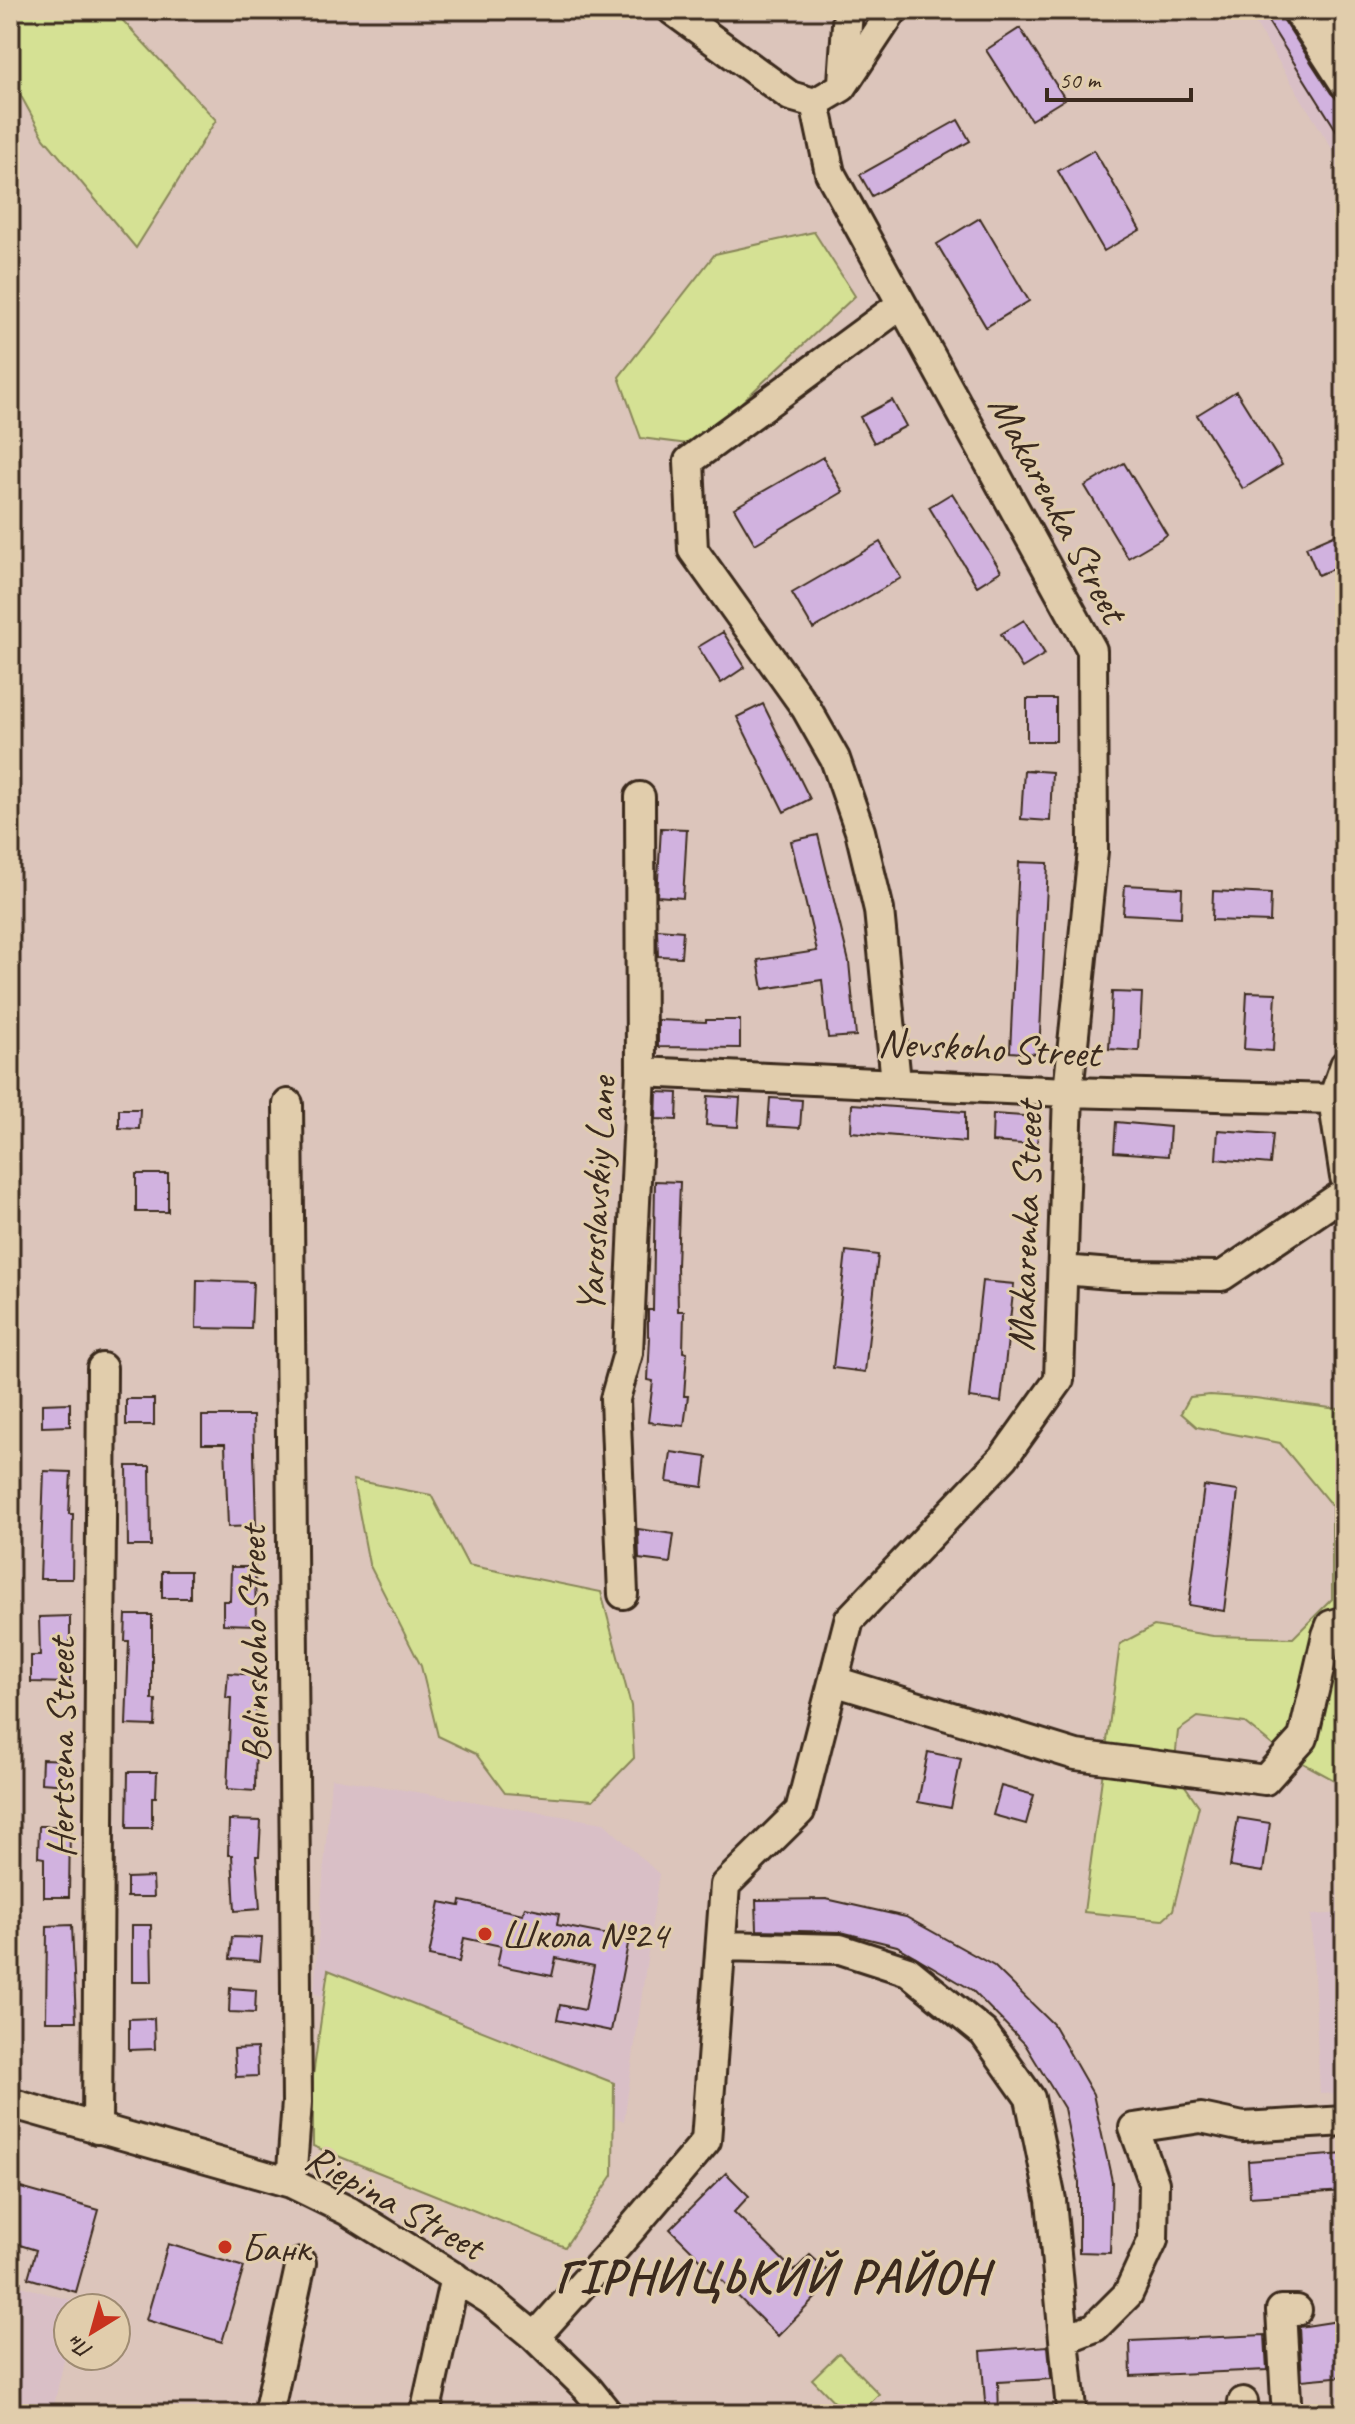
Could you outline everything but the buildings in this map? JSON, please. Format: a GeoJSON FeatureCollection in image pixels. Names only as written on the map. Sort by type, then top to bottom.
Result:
{"type":"FeatureCollection","features":[{"type":"Feature","properties":{"kind":"street"},"geometry":{"type":"LineString","coordinates":[[672,10],[790,96],[815,103],[842,87],[893,10]]}},
{"type":"Feature","properties":{"kind":"street"},"geometry":{"type":"LineString","coordinates":[[842,87],[848,10]]}},
{"type":"Feature","properties":{"kind":"street"},"geometry":{"type":"LineString","coordinates":[[1297,10],[1345,84]]}},
{"type":"Feature","properties":{"kind":"street"},"geometry":{"type":"LineString","coordinates":[[1317,40],[1345,22]]}},
{"type":"Feature","properties":{"kind":"street","name":"Makarenka Street"},"geometry":{"type":"LineString","coordinates":[[535,2337],[706,2141],[725,1885],[800,1811],[849,1620],[1004,1457],[1059,1380],[1068,1092],[1093,851],[1092,650],[830,173],[815,103]]}},
{"type":"Feature","properties":{"kind":"street"},"geometry":{"type":"LineString","coordinates":[[896,1082],[879,910],[860,831],[835,759],[806,708],[693,550],[689,461],[902,304]]}},
{"type":"Feature","properties":{"kind":"street","name":"Yaroslavskiy Lane"},"geometry":{"type":"LineString","coordinates":[[623,1594],[615,1399],[628,1353],[641,1072],[640,797]]}},
{"type":"Feature","properties":{"kind":"street"},"geometry":{"type":"LineString","coordinates":[[1345,1065],[1333,1099],[1345,1177]]}},
{"type":"Feature","properties":{"kind":"street","name":"Nevskoho Street"},"geometry":{"type":"LineString","coordinates":[[641,1072],[1068,1092],[1333,1099]]}},
{"type":"Feature","properties":{"kind":"street","name":"Belinskoho Street"},"geometry":{"type":"LineString","coordinates":[[288,1104],[297,2086],[291,2183]]}},
{"type":"Feature","properties":{"kind":"street"},"geometry":{"type":"LineString","coordinates":[[1063,1270],[1123,1275],[1222,1276],[1345,1193]]}},
{"type":"Feature","properties":{"kind":"street","name":"Hertsena Street"},"geometry":{"type":"LineString","coordinates":[[97,2129],[102,1368]]}},
{"type":"Feature","properties":{"kind":"street"},"geometry":{"type":"LineString","coordinates":[[834,1681],[1076,1755],[1265,1780],[1303,1738],[1327,1635],[1331,1625],[1345,1621]]}},
{"type":"Feature","properties":{"kind":"street"},"geometry":{"type":"LineString","coordinates":[[721,1946],[840,1949],[908,1971],[984,2033],[1030,2098],[1051,2200],[1071,2409]]}},
{"type":"Feature","properties":{"kind":"street","name":"Riepina Street"},"geometry":{"type":"LineString","coordinates":[[10,2103],[291,2183],[348,2211],[489,2299],[535,2337],[584,2401],[608,2414]]}},
{"type":"Feature","properties":{"kind":"street"},"geometry":{"type":"LineString","coordinates":[[1064,2339],[1095,2327],[1128,2294],[1153,2240],[1154,2183],[1134,2128],[1201,2118],[1243,2127],[1345,2121]]}},
{"type":"Feature","properties":{"kind":"street"},"geometry":{"type":"LineString","coordinates":[[268,2414],[301,2263]]}},
{"type":"Feature","properties":{"kind":"street"},"geometry":{"type":"LineString","coordinates":[[425,2414],[455,2277]]}},
{"type":"Feature","properties":{"kind":"street"},"geometry":{"type":"LineString","coordinates":[[1286,2401],[1281,2310],[1297,2310]]}},
{"type":"Feature","properties":{"kind":"shaded area"},"geometry":{"type":"Polygon","coordinates":[[[1247,10],[1345,10],[1345,170],[1247,10]]]}},
{"type":"Feature","properties":{"kind":"shaded area","name":"Школа №24"},"geometry":{"type":"Polygon","coordinates":[[[331,1778],[604,1823],[659,1874],[624,2121],[314,1993],[331,1778]]]}},
{"type":"Feature","properties":{"kind":"shaded area"},"geometry":{"type":"Polygon","coordinates":[[[1345,1913],[1345,2093],[1320,2094],[1311,1915],[1345,1913]]]}},
{"type":"Feature","properties":{"kind":"shaded area"},"geometry":{"type":"Polygon","coordinates":[[[10,2283],[52,2295],[52,2372],[61,2372],[52,2414],[10,2414],[10,2283]]]}},
{"type":"Feature","properties":{"kind":"green space"},"geometry":{"type":"Polygon","coordinates":[[[10,10],[113,10],[216,120],[136,248],[44,138],[10,76],[10,10]]]}},
{"type":"Feature","properties":{"kind":"green space"},"geometry":{"type":"Polygon","coordinates":[[[814,232],[855,296],[696,445],[641,438],[619,377],[715,254],[814,232]]]}},
{"type":"Feature","properties":{"kind":"green space"},"geometry":{"type":"Polygon","coordinates":[[[1210,1395],[1345,1410],[1345,1786],[1277,1749],[1245,1723],[1198,1717],[1178,1731],[1174,1770],[1199,1806],[1173,1910],[1162,1920],[1084,1912],[1120,1644],[1154,1626],[1213,1636],[1293,1638],[1332,1599],[1332,1506],[1280,1443],[1197,1427],[1181,1413],[1190,1397],[1210,1395]]]}},
{"type":"Feature","properties":{"kind":"green space"},"geometry":{"type":"Polygon","coordinates":[[[353,1480],[431,1495],[468,1565],[601,1592],[631,1706],[634,1758],[593,1800],[505,1793],[476,1754],[438,1736],[421,1666],[369,1564],[353,1480]]]}},
{"type":"Feature","properties":{"kind":"green space"},"geometry":{"type":"Polygon","coordinates":[[[328,1970],[614,2083],[613,2175],[565,2247],[313,2146],[313,2076],[328,1970]]]}},
{"type":"Feature","properties":{"kind":"green space"},"geometry":{"type":"Polygon","coordinates":[[[839,2353],[879,2394],[859,2414],[846,2414],[812,2379],[839,2353]]]}},
{"type":"Feature","properties":{"kind":"place","name":"Школа №24"},"geometry":{"type":"Point","coordinates":[485,1934]}},
{"type":"Feature","properties":{"kind":"place","name":"Банк"},"geometry":{"type":"Point","coordinates":[225,2247]}},
{"type":"Feature","properties":{"kind":"district","name":"ГІРНИЦЬКИЙ РАЙОН"},"geometry":{"type":"Point","coordinates":[772,2275]}}]}
